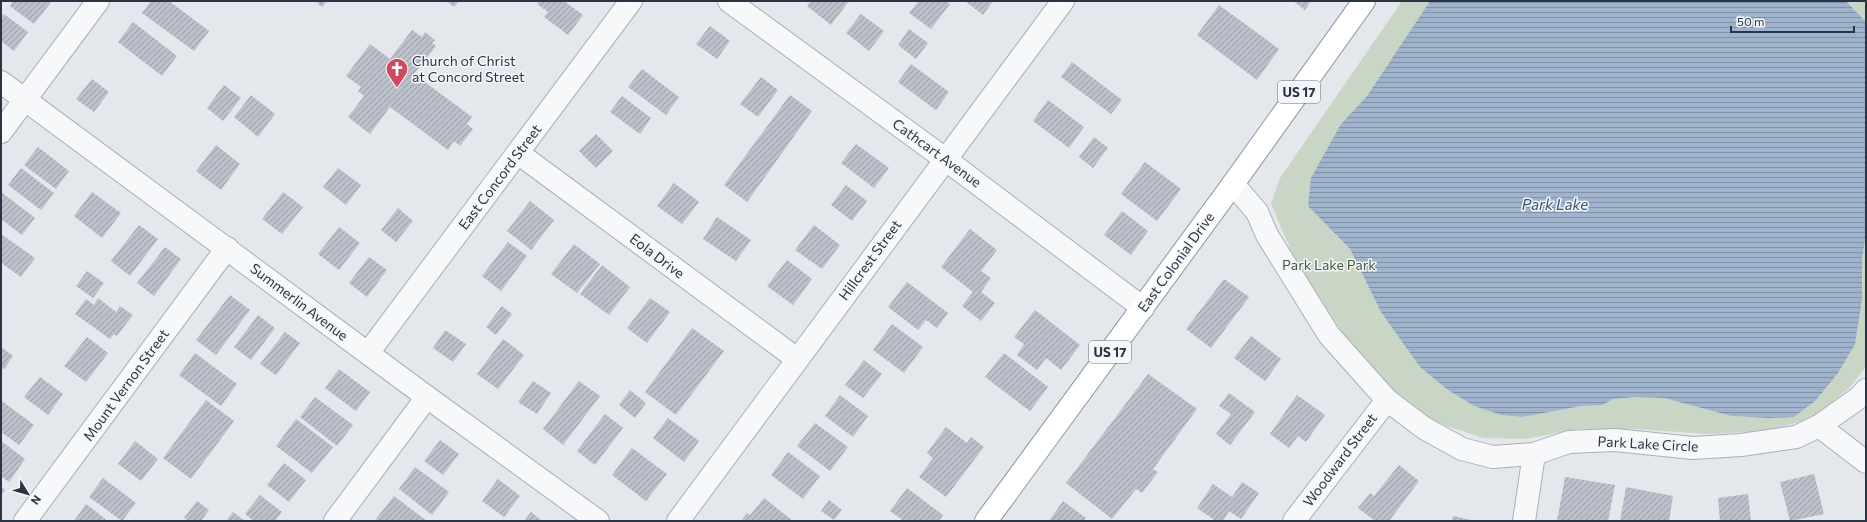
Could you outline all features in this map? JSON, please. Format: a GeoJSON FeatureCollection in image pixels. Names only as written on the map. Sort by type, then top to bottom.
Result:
{"type":"FeatureCollection","features":[{"type":"Feature","properties":{"kind":"highway","name":"East Colonial Drive"},"geometry":{"type":"LineString","coordinates":[[986,521],[1143,308],[1364,1]]}},
{"type":"Feature","properties":{"kind":"street"},"geometry":{"type":"LineString","coordinates":[[1,132],[98,1]]}},
{"type":"Feature","properties":{"kind":"street","name":"East Concord Street"},"geometry":{"type":"LineString","coordinates":[[368,353],[631,1]]}},
{"type":"Feature","properties":{"kind":"street","name":"Cathcart Avenue"},"geometry":{"type":"LineString","coordinates":[[729,1],[945,159],[1143,308]]}},
{"type":"Feature","properties":{"kind":"street","name":"Hillcrest Street"},"geometry":{"type":"LineString","coordinates":[[678,521],[1063,1]]}},
{"type":"Feature","properties":{"kind":"street","name":"Summerlin Avenue"},"geometry":{"type":"LineString","coordinates":[[1,82],[598,521]]}},
{"type":"Feature","properties":{"kind":"street","name":"Eola Drive"},"geometry":{"type":"LineString","coordinates":[[518,153],[797,360]]}},
{"type":"Feature","properties":{"kind":"street","name":"Park Lake Circle"},"geometry":{"type":"LineString","coordinates":[[1233,184],[1257,212],[1267,235],[1329,335],[1387,400],[1424,428],[1462,449],[1493,457],[1534,454],[1569,442],[1616,440],[1693,448],[1741,445],[1796,437],[1819,426],[1864,396]]}},
{"type":"Feature","properties":{"kind":"street","name":"Mount Vernon Street"},"geometry":{"type":"LineString","coordinates":[[25,521],[227,248]]}},
{"type":"Feature","properties":{"kind":"street"},"geometry":{"type":"LineString","coordinates":[[335,521],[428,397]]}},
{"type":"Feature","properties":{"kind":"street","name":"Woodward Street"},"geometry":{"type":"LineString","coordinates":[[1294,521],[1387,400]]}},
{"type":"Feature","properties":{"kind":"street"},"geometry":{"type":"LineString","coordinates":[[1819,426],[1866,462]]}},
{"type":"Feature","properties":{"kind":"street"},"geometry":{"type":"LineString","coordinates":[[1524,521],[1534,454]]}},
{"type":"Feature","properties":{"kind":"green space","name":"Park Lake Park"},"geometry":{"type":"Polygon","coordinates":[[[1402,1],[1430,1],[1367,96],[1341,124],[1308,206],[1350,249],[1381,312],[1448,390],[1474,406],[1501,415],[1523,417],[1581,406],[1602,405],[1614,399],[1635,397],[1664,398],[1731,416],[1769,418],[1794,417],[1862,299],[1862,260],[1866,234],[1866,367],[1850,387],[1814,418],[1765,431],[1708,434],[1636,429],[1578,429],[1525,439],[1483,438],[1438,423],[1399,398],[1349,343],[1295,259],[1271,204],[1280,178],[1402,1]]]}},
{"type":"Feature","properties":{"kind":"green space"},"geometry":{"type":"Polygon","coordinates":[[[1846,1],[1866,1],[1866,22],[1846,1]]]}},
{"type":"Feature","properties":{"kind":"water","name":"Park Lake"},"geometry":{"type":"Polygon","coordinates":[[[1430,1],[1846,1],[1866,22],[1866,234],[1862,260],[1862,299],[1855,344],[1838,373],[1815,401],[1794,417],[1769,418],[1731,416],[1664,398],[1635,397],[1614,399],[1602,405],[1581,406],[1523,417],[1501,415],[1474,406],[1448,390],[1420,367],[1381,312],[1350,249],[1308,206],[1311,178],[1341,124],[1367,96],[1430,1]]]}},
{"type":"Feature","properties":{"kind":"building"},"geometry":{"type":"Polygon","coordinates":[[[13,1],[52,1],[34,24],[10,6],[13,1]]]}},
{"type":"Feature","properties":{"kind":"building"},"geometry":{"type":"Polygon","coordinates":[[[151,1],[169,1],[209,31],[194,51],[142,13],[151,1]]]}},
{"type":"Feature","properties":{"kind":"building"},"geometry":{"type":"Polygon","coordinates":[[[315,1],[327,1],[322,7],[315,1]]]}},
{"type":"Feature","properties":{"kind":"building"},"geometry":{"type":"Polygon","coordinates":[[[446,1],[459,1],[454,7],[446,1]]]}},
{"type":"Feature","properties":{"kind":"building"},"geometry":{"type":"Polygon","coordinates":[[[539,1],[564,1],[583,15],[568,35],[544,17],[548,12],[537,4],[539,1]]]}},
{"type":"Feature","properties":{"kind":"building"},"geometry":{"type":"Polygon","coordinates":[[[811,1],[849,1],[831,25],[807,6],[811,1]]]}},
{"type":"Feature","properties":{"kind":"building"},"geometry":{"type":"Polygon","coordinates":[[[919,1],[946,1],[950,4],[931,29],[909,13],[919,1]]]}},
{"type":"Feature","properties":{"kind":"building"},"geometry":{"type":"Polygon","coordinates":[[[965,1],[993,1],[983,15],[965,1]]]}},
{"type":"Feature","properties":{"kind":"building"},"geometry":{"type":"Polygon","coordinates":[[[1293,1],[1311,1],[1305,10],[1293,1]]]}},
{"type":"Feature","properties":{"kind":"building"},"geometry":{"type":"Polygon","coordinates":[[[1219,5],[1279,49],[1257,80],[1197,35],[1219,5]]]}},
{"type":"Feature","properties":{"kind":"building"},"geometry":{"type":"Polygon","coordinates":[[[4,14],[28,32],[14,51],[1,41],[1,18],[4,14]]]}},
{"type":"Feature","properties":{"kind":"building"},"geometry":{"type":"Polygon","coordinates":[[[861,14],[884,31],[869,51],[846,33],[861,14]]]}},
{"type":"Feature","properties":{"kind":"building"},"geometry":{"type":"Polygon","coordinates":[[[133,22],[177,56],[162,76],[118,42],[133,22]]]}},
{"type":"Feature","properties":{"kind":"building"},"geometry":{"type":"Polygon","coordinates":[[[710,26],[730,41],[717,59],[696,44],[710,26]]]}},
{"type":"Feature","properties":{"kind":"building"},"geometry":{"type":"Polygon","coordinates":[[[909,29],[928,43],[916,59],[898,45],[909,29]]]}},
{"type":"Feature","properties":{"kind":"building","name":"Church of Christ at Concord Street"},"geometry":{"type":"Polygon","coordinates":[[[412,30],[422,37],[425,32],[435,40],[432,43],[436,46],[414,74],[472,117],[467,124],[473,129],[460,146],[454,141],[448,150],[390,107],[370,134],[348,117],[364,96],[358,91],[361,87],[346,76],[370,44],[390,59],[412,30]]]}},
{"type":"Feature","properties":{"kind":"building"},"geometry":{"type":"Polygon","coordinates":[[[1072,62],[1122,100],[1111,114],[1061,77],[1072,62]]]}},
{"type":"Feature","properties":{"kind":"building"},"geometry":{"type":"Polygon","coordinates":[[[911,64],[949,92],[936,110],[898,82],[911,64]]]}},
{"type":"Feature","properties":{"kind":"building"},"geometry":{"type":"Polygon","coordinates":[[[642,69],[679,97],[666,115],[628,87],[642,69]]]}},
{"type":"Feature","properties":{"kind":"building"},"geometry":{"type":"Polygon","coordinates":[[[761,77],[778,90],[758,117],[740,104],[761,77]]]}},
{"type":"Feature","properties":{"kind":"building"},"geometry":{"type":"Polygon","coordinates":[[[92,79],[109,92],[94,112],[76,99],[92,79]]]}},
{"type":"Feature","properties":{"kind":"building"},"geometry":{"type":"Polygon","coordinates":[[[224,85],[241,98],[223,121],[207,108],[224,85]]]}},
{"type":"Feature","properties":{"kind":"building"},"geometry":{"type":"Polygon","coordinates":[[[251,95],[275,114],[258,137],[234,117],[251,95]]]}},
{"type":"Feature","properties":{"kind":"building"},"geometry":{"type":"Polygon","coordinates":[[[790,95],[812,111],[747,202],[724,185],[790,95]]]}},
{"type":"Feature","properties":{"kind":"building"},"geometry":{"type":"Polygon","coordinates":[[[622,96],[651,118],[640,134],[610,112],[622,96]]]}},
{"type":"Feature","properties":{"kind":"building"},"geometry":{"type":"Polygon","coordinates":[[[1048,100],[1084,127],[1069,148],[1033,121],[1048,100]]]}},
{"type":"Feature","properties":{"kind":"building"},"geometry":{"type":"Polygon","coordinates":[[[596,134],[613,151],[596,168],[579,151],[596,134]]]}},
{"type":"Feature","properties":{"kind":"building"},"geometry":{"type":"Polygon","coordinates":[[[1094,137],[1108,148],[1093,168],[1079,157],[1094,137]]]}},
{"type":"Feature","properties":{"kind":"building"},"geometry":{"type":"Polygon","coordinates":[[[856,144],[889,168],[874,188],[841,163],[856,144]]]}},
{"type":"Feature","properties":{"kind":"building"},"geometry":{"type":"Polygon","coordinates":[[[216,145],[240,164],[221,190],[196,171],[216,145]]]}},
{"type":"Feature","properties":{"kind":"building"},"geometry":{"type":"Polygon","coordinates":[[[38,147],[69,171],[56,189],[24,165],[38,147]]]}},
{"type":"Feature","properties":{"kind":"building"},"geometry":{"type":"Polygon","coordinates":[[[1145,162],[1181,189],[1157,221],[1121,194],[1145,162]]]}},
{"type":"Feature","properties":{"kind":"building"},"geometry":{"type":"Polygon","coordinates":[[[21,168],[54,193],[41,210],[8,185],[21,168]]]}},
{"type":"Feature","properties":{"kind":"building"},"geometry":{"type":"Polygon","coordinates":[[[338,168],[361,185],[346,205],[323,187],[338,168]]]}},
{"type":"Feature","properties":{"kind":"building"},"geometry":{"type":"Polygon","coordinates":[[[674,183],[699,202],[682,224],[657,206],[674,183]]]}},
{"type":"Feature","properties":{"kind":"building"},"geometry":{"type":"Polygon","coordinates":[[[846,185],[867,201],[852,221],[831,205],[846,185]]]}},
{"type":"Feature","properties":{"kind":"building"},"geometry":{"type":"Polygon","coordinates":[[[1,192],[35,218],[22,235],[1,219],[1,192]]]}},
{"type":"Feature","properties":{"kind":"building"},"geometry":{"type":"Polygon","coordinates":[[[92,192],[121,213],[102,238],[74,216],[92,192]]]}},
{"type":"Feature","properties":{"kind":"building"},"geometry":{"type":"Polygon","coordinates":[[[283,192],[303,207],[282,234],[262,219],[283,192]]]}},
{"type":"Feature","properties":{"kind":"building"},"geometry":{"type":"Polygon","coordinates":[[[530,201],[554,220],[531,250],[507,231],[530,201]]]}},
{"type":"Feature","properties":{"kind":"building"},"geometry":{"type":"Polygon","coordinates":[[[398,208],[413,221],[396,242],[381,230],[398,208]]]}},
{"type":"Feature","properties":{"kind":"building"},"geometry":{"type":"Polygon","coordinates":[[[1122,211],[1148,231],[1131,255],[1104,235],[1122,211]]]}},
{"type":"Feature","properties":{"kind":"building"},"geometry":{"type":"Polygon","coordinates":[[[717,217],[751,240],[736,261],[703,239],[717,217]]]}},
{"type":"Feature","properties":{"kind":"building"},"geometry":{"type":"Polygon","coordinates":[[[139,225],[158,239],[130,276],[111,261],[139,225]]]}},
{"type":"Feature","properties":{"kind":"building"},"geometry":{"type":"Polygon","coordinates":[[[814,225],[840,245],[822,269],[795,250],[814,225]]]}},
{"type":"Feature","properties":{"kind":"building"},"geometry":{"type":"Polygon","coordinates":[[[339,227],[360,243],[339,270],[318,254],[339,227]]]}},
{"type":"Feature","properties":{"kind":"building"},"geometry":{"type":"Polygon","coordinates":[[[970,229],[997,250],[981,271],[991,278],[981,292],[995,303],[981,321],[962,306],[973,292],[941,267],[970,229]]]}},
{"type":"Feature","properties":{"kind":"building"},"geometry":{"type":"Polygon","coordinates":[[[1,234],[35,258],[21,277],[1,263],[1,234]]]}},
{"type":"Feature","properties":{"kind":"building"},"geometry":{"type":"Polygon","coordinates":[[[508,242],[527,256],[501,291],[482,276],[508,242]]]}},
{"type":"Feature","properties":{"kind":"building"},"geometry":{"type":"Polygon","coordinates":[[[574,244],[600,264],[577,293],[551,274],[574,244]]]}},
{"type":"Feature","properties":{"kind":"building"},"geometry":{"type":"Polygon","coordinates":[[[165,247],[181,259],[154,296],[137,283],[165,247]]]}},
{"type":"Feature","properties":{"kind":"building"},"geometry":{"type":"Polygon","coordinates":[[[369,257],[387,270],[367,297],[349,283],[369,257]]]}},
{"type":"Feature","properties":{"kind":"building"},"geometry":{"type":"Polygon","coordinates":[[[787,260],[812,279],[793,305],[767,286],[787,260]]]}},
{"type":"Feature","properties":{"kind":"building"},"geometry":{"type":"Polygon","coordinates":[[[602,265],[630,287],[609,315],[580,294],[602,265]]]}},
{"type":"Feature","properties":{"kind":"building"},"geometry":{"type":"Polygon","coordinates":[[[87,271],[104,283],[93,298],[76,286],[87,271]]]}},
{"type":"Feature","properties":{"kind":"building"},"geometry":{"type":"Polygon","coordinates":[[[1224,279],[1249,297],[1211,348],[1186,329],[1224,279]]]}},
{"type":"Feature","properties":{"kind":"building"},"geometry":{"type":"Polygon","coordinates":[[[907,282],[948,313],[937,328],[926,320],[918,330],[888,307],[907,282]]]}},
{"type":"Feature","properties":{"kind":"building"},"geometry":{"type":"Polygon","coordinates":[[[230,295],[250,310],[216,355],[196,340],[230,295]]]}},
{"type":"Feature","properties":{"kind":"building"},"geometry":{"type":"Polygon","coordinates":[[[98,298],[116,312],[120,306],[133,315],[117,336],[114,334],[110,339],[75,314],[86,299],[94,305],[98,298]]]}},
{"type":"Feature","properties":{"kind":"building"},"geometry":{"type":"Polygon","coordinates":[[[650,298],[670,312],[647,343],[627,328],[650,298]]]}},
{"type":"Feature","properties":{"kind":"building"},"geometry":{"type":"Polygon","coordinates":[[[502,306],[512,314],[496,335],[486,327],[502,306]]]}},
{"type":"Feature","properties":{"kind":"building"},"geometry":{"type":"Polygon","coordinates":[[[1035,310],[1080,345],[1061,370],[1046,358],[1037,370],[1017,355],[1024,344],[1014,337],[1035,310]]]}},
{"type":"Feature","properties":{"kind":"building"},"geometry":{"type":"Polygon","coordinates":[[[258,315],[275,328],[251,360],[234,347],[258,315]]]}},
{"type":"Feature","properties":{"kind":"building"},"geometry":{"type":"Polygon","coordinates":[[[892,324],[923,347],[904,373],[873,350],[892,324]]]}},
{"type":"Feature","properties":{"kind":"building"},"geometry":{"type":"Polygon","coordinates":[[[692,328],[724,351],[676,415],[645,392],[692,328]]]}},
{"type":"Feature","properties":{"kind":"building"},"geometry":{"type":"Polygon","coordinates":[[[445,330],[466,344],[453,362],[433,348],[445,330]]]}},
{"type":"Feature","properties":{"kind":"building"},"geometry":{"type":"Polygon","coordinates":[[[285,332],[300,343],[276,375],[260,364],[285,332]]]}},
{"type":"Feature","properties":{"kind":"building"},"geometry":{"type":"Polygon","coordinates":[[[1251,336],[1281,359],[1265,381],[1234,358],[1251,336]]]}},
{"type":"Feature","properties":{"kind":"building"},"geometry":{"type":"Polygon","coordinates":[[[87,337],[108,353],[86,382],[64,366],[87,337]]]}},
{"type":"Feature","properties":{"kind":"building"},"geometry":{"type":"Polygon","coordinates":[[[503,339],[524,355],[498,389],[477,374],[503,339]]]}},
{"type":"Feature","properties":{"kind":"building"},"geometry":{"type":"Polygon","coordinates":[[[1,347],[13,356],[4,369],[1,367],[1,347]]]}},
{"type":"Feature","properties":{"kind":"building"},"geometry":{"type":"Polygon","coordinates":[[[195,353],[237,384],[221,406],[179,375],[195,353]]]}},
{"type":"Feature","properties":{"kind":"building"},"geometry":{"type":"Polygon","coordinates":[[[1004,353],[1048,387],[1030,411],[985,377],[1004,353]]]}},
{"type":"Feature","properties":{"kind":"building"},"geometry":{"type":"Polygon","coordinates":[[[864,360],[882,374],[863,398],[845,385],[864,360]]]}},
{"type":"Feature","properties":{"kind":"building"},"geometry":{"type":"Polygon","coordinates":[[[339,369],[370,392],[356,411],[325,388],[339,369]]]}},
{"type":"Feature","properties":{"kind":"building"},"geometry":{"type":"Polygon","coordinates":[[[1148,374],[1197,409],[1153,469],[1158,472],[1142,493],[1136,489],[1112,519],[1066,483],[1148,374]]]}},
{"type":"Feature","properties":{"kind":"building"},"geometry":{"type":"Polygon","coordinates":[[[40,377],[63,394],[48,415],[24,397],[40,377]]]}},
{"type":"Feature","properties":{"kind":"building"},"geometry":{"type":"Polygon","coordinates":[[[533,381],[551,393],[537,414],[518,402],[533,381]]]}},
{"type":"Feature","properties":{"kind":"building"},"geometry":{"type":"Polygon","coordinates":[[[579,381],[600,396],[563,445],[543,429],[579,381]]]}},
{"type":"Feature","properties":{"kind":"building"},"geometry":{"type":"Polygon","coordinates":[[[630,390],[646,403],[635,418],[619,405],[630,390]]]}},
{"type":"Feature","properties":{"kind":"building"},"geometry":{"type":"Polygon","coordinates":[[[1229,393],[1255,412],[1230,445],[1216,434],[1231,414],[1219,406],[1229,393]]]}},
{"type":"Feature","properties":{"kind":"building"},"geometry":{"type":"Polygon","coordinates":[[[840,395],[868,416],[853,437],[825,416],[840,395]]]}},
{"type":"Feature","properties":{"kind":"building"},"geometry":{"type":"Polygon","coordinates":[[[1297,395],[1325,415],[1306,442],[1298,436],[1289,448],[1270,434],[1297,395]]]}},
{"type":"Feature","properties":{"kind":"building"},"geometry":{"type":"Polygon","coordinates":[[[315,397],[353,425],[337,446],[300,417],[315,397]]]}},
{"type":"Feature","properties":{"kind":"building"},"geometry":{"type":"Polygon","coordinates":[[[206,400],[234,421],[191,479],[163,458],[206,400]]]}},
{"type":"Feature","properties":{"kind":"building"},"geometry":{"type":"Polygon","coordinates":[[[2,401],[34,425],[19,445],[1,432],[2,401]]]}},
{"type":"Feature","properties":{"kind":"building"},"geometry":{"type":"Polygon","coordinates":[[[605,414],[623,428],[595,465],[577,451],[605,414]]]}},
{"type":"Feature","properties":{"kind":"building"},"geometry":{"type":"Polygon","coordinates":[[[668,418],[699,441],[684,462],[653,438],[668,418]]]}},
{"type":"Feature","properties":{"kind":"building"},"geometry":{"type":"Polygon","coordinates":[[[296,419],[333,447],[312,473],[276,446],[296,419]]]}},
{"type":"Feature","properties":{"kind":"building"},"geometry":{"type":"Polygon","coordinates":[[[815,423],[848,447],[830,471],[797,446],[815,423]]]}},
{"type":"Feature","properties":{"kind":"building"},"geometry":{"type":"Polygon","coordinates":[[[946,427],[967,443],[971,437],[984,447],[946,497],[919,477],[933,458],[927,453],[946,427]]]}},
{"type":"Feature","properties":{"kind":"building"},"geometry":{"type":"Polygon","coordinates":[[[440,440],[459,454],[443,475],[424,461],[440,440]]]}},
{"type":"Feature","properties":{"kind":"building"},"geometry":{"type":"Polygon","coordinates":[[[1,441],[25,459],[9,482],[1,476],[1,441]]]}},
{"type":"Feature","properties":{"kind":"building"},"geometry":{"type":"Polygon","coordinates":[[[135,441],[158,459],[141,481],[118,464],[135,441]]]}},
{"type":"Feature","properties":{"kind":"building"},"geometry":{"type":"Polygon","coordinates":[[[632,448],[667,474],[646,501],[612,475],[632,448]]]}},
{"type":"Feature","properties":{"kind":"building"},"geometry":{"type":"Polygon","coordinates":[[[788,452],[820,476],[803,499],[771,475],[788,452]]]}},
{"type":"Feature","properties":{"kind":"building"},"geometry":{"type":"Polygon","coordinates":[[[284,463],[306,480],[289,502],[267,485],[284,463]]]}},
{"type":"Feature","properties":{"kind":"building"},"geometry":{"type":"Polygon","coordinates":[[[1399,465],[1419,481],[1389,521],[1375,521],[1358,508],[1370,493],[1374,496],[1399,465]]]}},
{"type":"Feature","properties":{"kind":"building"},"geometry":{"type":"Polygon","coordinates":[[[415,467],[449,492],[432,515],[399,489],[415,467]]]}},
{"type":"Feature","properties":{"kind":"building"},"geometry":{"type":"Polygon","coordinates":[[[1814,474],[1824,514],[1790,521],[1780,482],[1814,474]]]}},
{"type":"Feature","properties":{"kind":"building"},"geometry":{"type":"Polygon","coordinates":[[[1565,477],[1615,485],[1608,521],[1557,521],[1565,477]]]}},
{"type":"Feature","properties":{"kind":"building"},"geometry":{"type":"Polygon","coordinates":[[[103,478],[136,503],[122,521],[89,497],[103,478]]]}},
{"type":"Feature","properties":{"kind":"building"},"geometry":{"type":"Polygon","coordinates":[[[498,479],[520,496],[504,517],[482,501],[498,479]]]}},
{"type":"Feature","properties":{"kind":"building"},"geometry":{"type":"Polygon","coordinates":[[[1242,482],[1259,493],[1241,519],[1229,511],[1223,521],[1216,521],[1197,508],[1213,484],[1232,497],[1242,482]]]}},
{"type":"Feature","properties":{"kind":"building"},"geometry":{"type":"Polygon","coordinates":[[[1,487],[5,490],[1,496],[1,487]]]}},
{"type":"Feature","properties":{"kind":"building"},"geometry":{"type":"Polygon","coordinates":[[[1626,487],[1673,496],[1669,521],[1620,521],[1626,487]]]}},
{"type":"Feature","properties":{"kind":"building"},"geometry":{"type":"Polygon","coordinates":[[[907,488],[943,515],[939,521],[904,521],[890,511],[907,488]]]}},
{"type":"Feature","properties":{"kind":"building"},"geometry":{"type":"Polygon","coordinates":[[[1748,494],[1751,521],[1720,521],[1718,498],[1748,494]]]}},
{"type":"Feature","properties":{"kind":"building"},"geometry":{"type":"Polygon","coordinates":[[[260,495],[282,512],[275,521],[254,521],[245,514],[260,495]]]}},
{"type":"Feature","properties":{"kind":"building"},"geometry":{"type":"Polygon","coordinates":[[[394,496],[427,521],[379,521],[376,519],[394,496]]]}},
{"type":"Feature","properties":{"kind":"building"},"geometry":{"type":"Polygon","coordinates":[[[764,498],[793,521],[741,521],[747,513],[750,515],[764,498]]]}},
{"type":"Feature","properties":{"kind":"building"},"geometry":{"type":"Polygon","coordinates":[[[829,500],[842,510],[834,520],[821,511],[829,500]]]}},
{"type":"Feature","properties":{"kind":"building"},"geometry":{"type":"Polygon","coordinates":[[[197,501],[209,510],[201,521],[188,521],[184,518],[197,501]]]}},
{"type":"Feature","properties":{"kind":"building"},"geometry":{"type":"Polygon","coordinates":[[[1063,501],[1086,518],[1084,521],[1049,521],[1063,501]]]}},
{"type":"Feature","properties":{"kind":"building"},"geometry":{"type":"Polygon","coordinates":[[[86,504],[108,521],[74,521],[86,504]]]}},
{"type":"Feature","properties":{"kind":"building"},"geometry":{"type":"Polygon","coordinates":[[[233,512],[245,521],[226,521],[233,512]]]}},
{"type":"Feature","properties":{"kind":"building"},"geometry":{"type":"Polygon","coordinates":[[[531,512],[542,521],[524,521],[531,512]]]}},
{"type":"Feature","properties":{"kind":"building"},"geometry":{"type":"Polygon","coordinates":[[[1453,516],[1471,520],[1471,521],[1452,521],[1453,516]]]}},
{"type":"Feature","properties":{"kind":"place","name":"Church of Christ at Concord Street"},"geometry":{"type":"Point","coordinates":[397,88]}}]}
